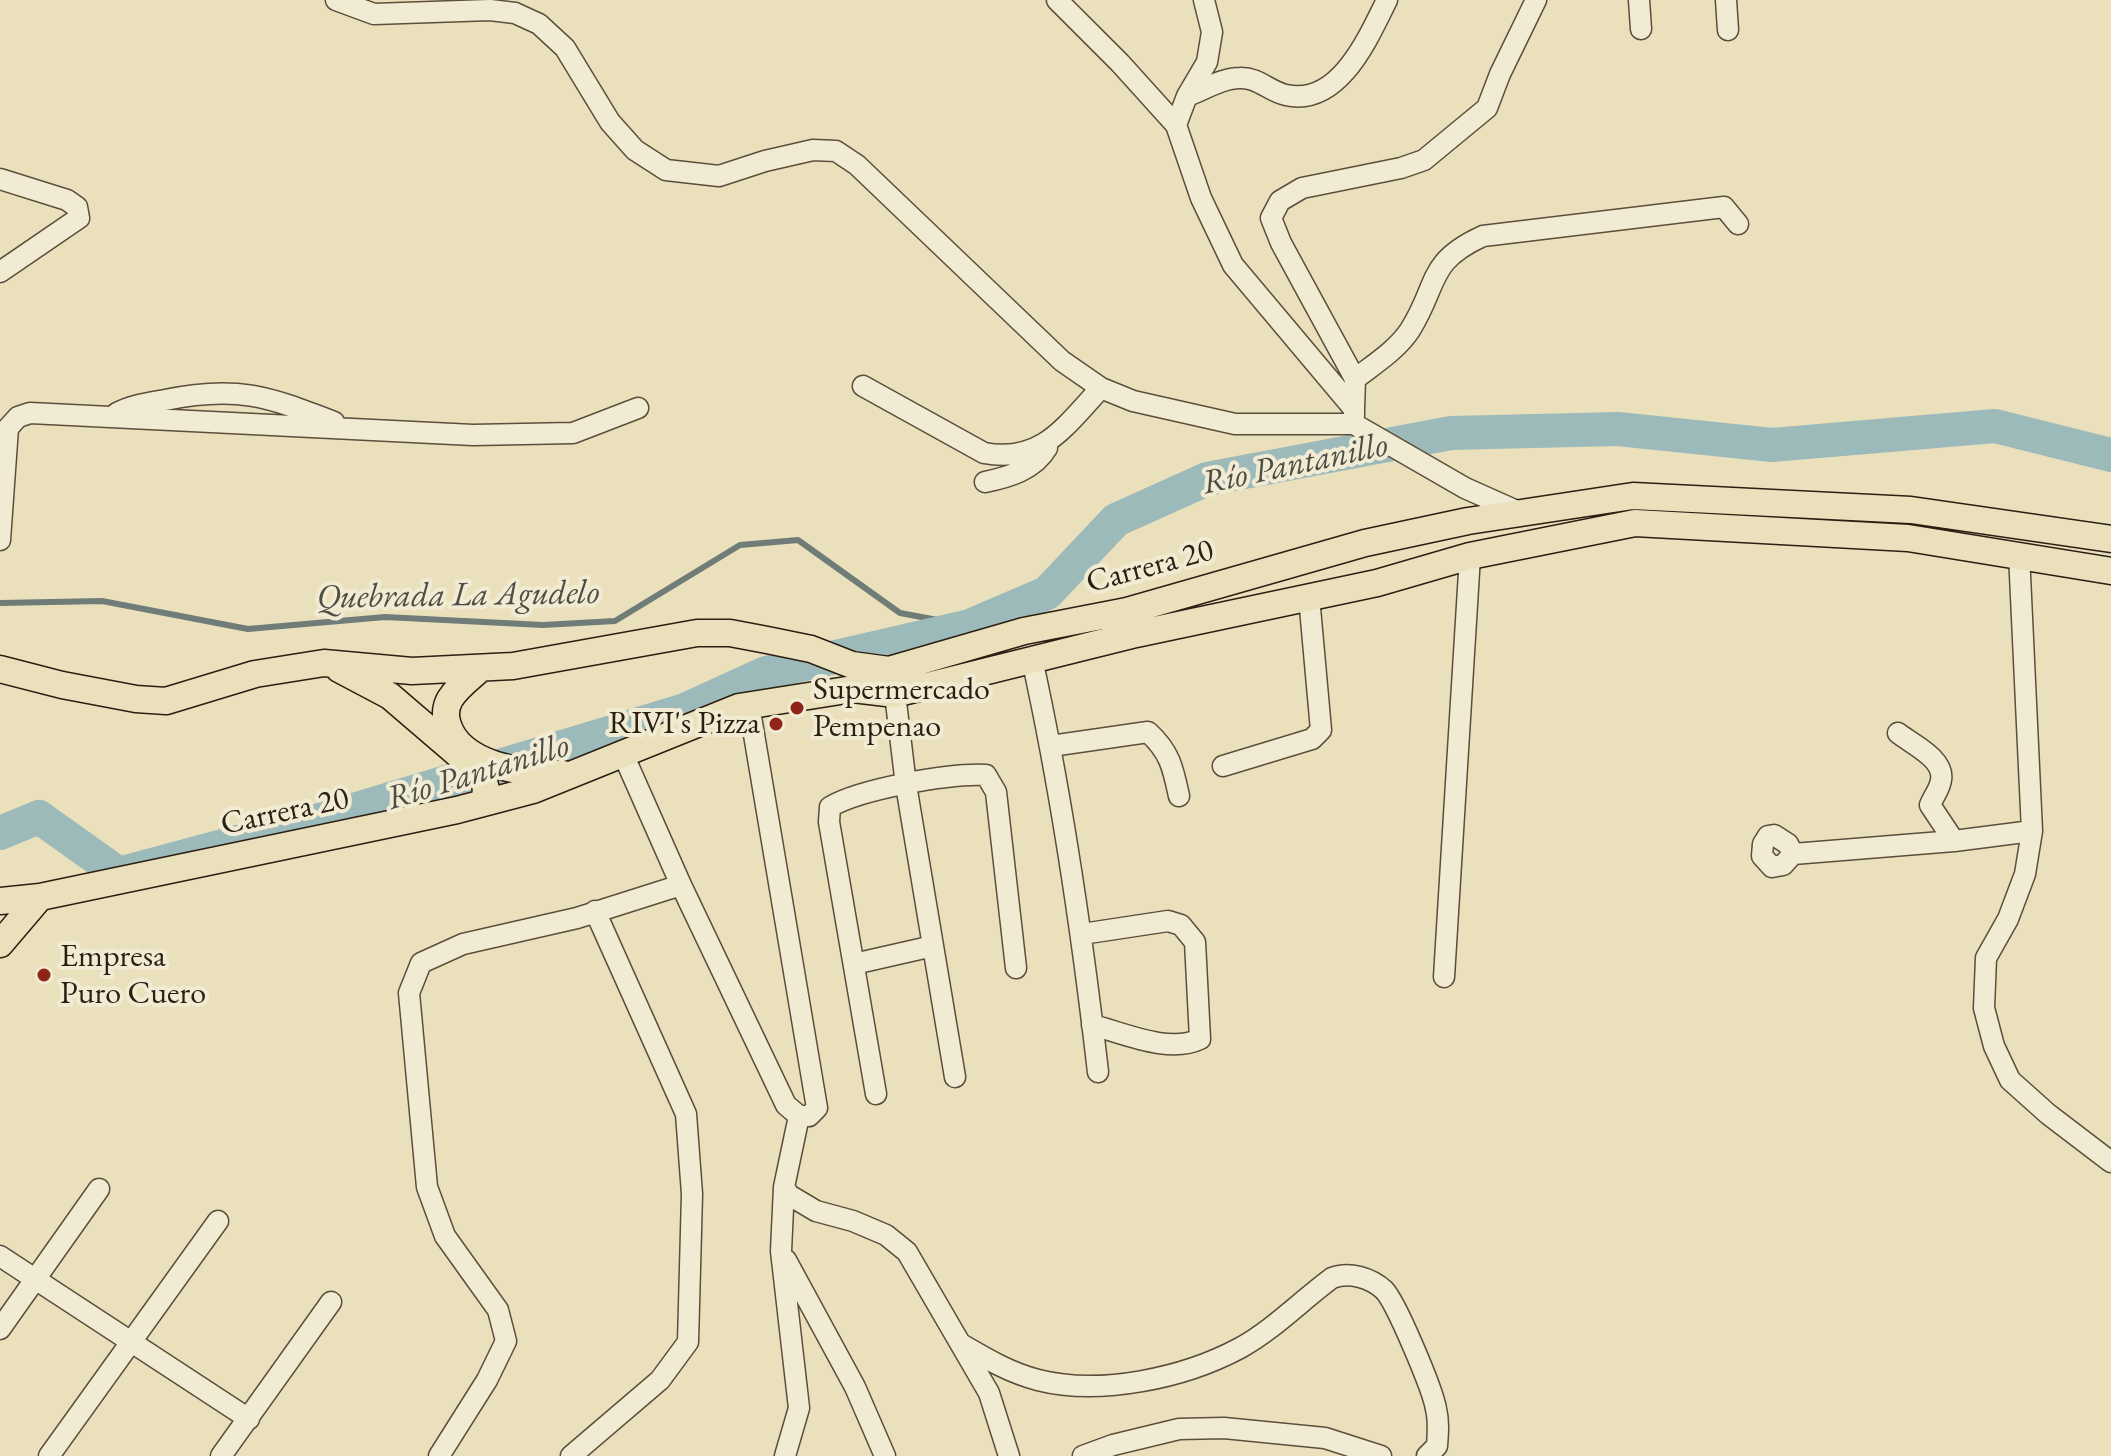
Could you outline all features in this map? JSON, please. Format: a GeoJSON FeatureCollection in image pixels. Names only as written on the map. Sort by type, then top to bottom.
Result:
{"type":"FeatureCollection","features":[{"type":"Feature","properties":{"kind":"main road","name":"Carrera 20"},"geometry":{"type":"LineString","coordinates":[[892,682],[1024,631],[1127,611],[1365,543],[1468,521],[1633,496],[1911,510],[2111,539]]}},
{"type":"Feature","properties":{"kind":"main road","name":"Carrera 20"},"geometry":{"type":"LineString","coordinates":[[0,901],[40,897],[533,790],[749,705],[853,677],[892,682],[1032,659],[1377,583],[1470,556],[1635,523],[1908,538],[2111,571]]}},
{"type":"Feature","properties":{"kind":"main road"},"geometry":{"type":"LineString","coordinates":[[0,669],[62,685],[136,699],[166,701],[255,674],[324,663],[412,671],[513,666],[697,633],[730,633],[811,649],[853,677]]}},
{"type":"Feature","properties":{"kind":"main road"},"geometry":{"type":"LineString","coordinates":[[324,663],[362,679],[390,696],[492,766]]}},
{"type":"Feature","properties":{"kind":"main road"},"geometry":{"type":"LineString","coordinates":[[481,668],[448,701],[445,715],[449,731],[463,747],[492,766],[571,775]]}},
{"type":"Feature","properties":{"kind":"main road"},"geometry":{"type":"LineString","coordinates":[[483,803],[487,792],[485,781],[492,766]]}},
{"type":"Feature","properties":{"kind":"main road"},"geometry":{"type":"LineString","coordinates":[[0,944],[40,897]]}},
{"type":"Feature","properties":{"kind":"street"},"geometry":{"type":"LineString","coordinates":[[336,0],[374,14],[490,10],[515,13],[539,24],[565,48],[610,122],[635,150],[666,170],[719,176],[813,150],[836,151],[857,165],[1062,361],[1101,388],[1133,401],[1235,424],[1358,421]]}},
{"type":"Feature","properties":{"kind":"street"},"geometry":{"type":"LineString","coordinates":[[1057,0],[1176,125],[1201,198],[1233,265],[1358,421],[1465,488],[1521,513]]}},
{"type":"Feature","properties":{"kind":"street"},"geometry":{"type":"LineString","coordinates":[[1176,125],[1187,96],[1207,62],[1212,32],[1204,0]]}},
{"type":"Feature","properties":{"kind":"street"},"geometry":{"type":"LineString","coordinates":[[1187,96],[1229,79],[1244,77],[1283,95],[1303,97],[1318,91],[1342,77],[1387,0]]}},
{"type":"Feature","properties":{"kind":"street"},"geometry":{"type":"LineString","coordinates":[[1358,421],[1355,379],[1281,243],[1271,218],[1280,201],[1302,188],[1401,168],[1424,160],[1487,108],[1536,0]]}},
{"type":"Feature","properties":{"kind":"street"},"geometry":{"type":"LineString","coordinates":[[1639,0],[1641,29]]}},
{"type":"Feature","properties":{"kind":"street"},"geometry":{"type":"LineString","coordinates":[[1726,0],[1728,30]]}},
{"type":"Feature","properties":{"kind":"street"},"geometry":{"type":"LineString","coordinates":[[0,179],[67,200],[77,207],[79,218],[0,272]]}},
{"type":"Feature","properties":{"kind":"street"},"geometry":{"type":"LineString","coordinates":[[1355,379],[1388,353],[1409,331],[1439,268],[1457,248],[1483,236],[1724,207],[1738,224]]}},
{"type":"Feature","properties":{"kind":"street"},"geometry":{"type":"LineString","coordinates":[[863,386],[984,453],[1006,457],[1024,454],[1054,438]]}},
{"type":"Feature","properties":{"kind":"street"},"geometry":{"type":"LineString","coordinates":[[985,482],[1012,475],[1040,460],[1054,438],[1101,388]]}},
{"type":"Feature","properties":{"kind":"street"},"geometry":{"type":"LineString","coordinates":[[110,417],[128,407],[200,393],[236,393],[274,399],[352,429]]}},
{"type":"Feature","properties":{"kind":"street"},"geometry":{"type":"LineString","coordinates":[[0,540],[8,428],[18,417],[30,413],[473,435],[573,433],[638,408]]}},
{"type":"Feature","properties":{"kind":"street"},"geometry":{"type":"LineString","coordinates":[[2019,554],[2032,831],[2025,874],[2008,919],[1986,958],[1984,1008],[1994,1046],[2010,1080],[2048,1114],[2111,1162]]}},
{"type":"Feature","properties":{"kind":"street"},"geometry":{"type":"LineString","coordinates":[[1444,977],[1470,556]]}},
{"type":"Feature","properties":{"kind":"street"},"geometry":{"type":"LineString","coordinates":[[1223,766],[1312,739],[1321,730],[1309,597]]}},
{"type":"Feature","properties":{"kind":"street"},"geometry":{"type":"LineString","coordinates":[[1032,659],[1051,746],[1082,934],[1098,1072]]}},
{"type":"Feature","properties":{"kind":"street"},"geometry":{"type":"LineString","coordinates":[[892,682],[955,1077]]}},
{"type":"Feature","properties":{"kind":"street"},"geometry":{"type":"LineString","coordinates":[[623,754],[681,885],[786,1105],[799,1116],[809,1116],[817,1108],[749,705]]}},
{"type":"Feature","properties":{"kind":"street"},"geometry":{"type":"LineString","coordinates":[[1051,746],[1148,732],[1162,745],[1173,765],[1179,796]]}},
{"type":"Feature","properties":{"kind":"street"},"geometry":{"type":"LineString","coordinates":[[1898,733],[1932,758],[1941,769],[1941,782],[1930,805],[1954,841]]}},
{"type":"Feature","properties":{"kind":"street"},"geometry":{"type":"LineString","coordinates":[[876,1094],[829,822],[830,807],[844,799],[906,785],[970,774],[986,775],[996,792],[1016,968]]}},
{"type":"Feature","properties":{"kind":"street"},"geometry":{"type":"LineString","coordinates":[[1793,854],[1954,841],[2032,831]]}},
{"type":"Feature","properties":{"kind":"street"},"geometry":{"type":"LineString","coordinates":[[439,1456],[487,1380],[506,1341],[498,1310],[445,1236],[427,1187],[409,993],[421,963],[463,944],[595,911],[681,885]]}},
{"type":"Feature","properties":{"kind":"street"},"geometry":{"type":"LineString","coordinates":[[571,1456],[660,1380],[688,1342],[692,1194],[686,1114],[595,911]]}},
{"type":"Feature","properties":{"kind":"street"},"geometry":{"type":"LineString","coordinates":[[1082,934],[1168,921],[1181,925],[1195,942],[1200,1039],[1189,1044],[1166,1044],[1092,1025]]}},
{"type":"Feature","properties":{"kind":"street"},"geometry":{"type":"LineString","coordinates":[[854,964],[933,946]]}},
{"type":"Feature","properties":{"kind":"street"},"geometry":{"type":"LineString","coordinates":[[785,1456],[799,1408],[781,1251],[784,1187],[799,1116]]}},
{"type":"Feature","properties":{"kind":"street"},"geometry":{"type":"LineString","coordinates":[[784,1187],[789,1195],[816,1211],[853,1221],[886,1235],[907,1252],[989,1393],[1009,1456]]}},
{"type":"Feature","properties":{"kind":"street"},"geometry":{"type":"LineString","coordinates":[[0,1329],[99,1189]]}},
{"type":"Feature","properties":{"kind":"street"},"geometry":{"type":"LineString","coordinates":[[49,1456],[218,1221]]}},
{"type":"Feature","properties":{"kind":"street"},"geometry":{"type":"LineString","coordinates":[[781,1251],[855,1387],[885,1456]]}},
{"type":"Feature","properties":{"kind":"street"},"geometry":{"type":"LineString","coordinates":[[0,1256],[249,1419]]}},
{"type":"Feature","properties":{"kind":"street"},"geometry":{"type":"LineString","coordinates":[[961,1344],[999,1365],[1039,1380],[1114,1385],[1144,1381],[1212,1360],[1241,1347],[1332,1278],[1345,1274],[1359,1277],[1374,1283],[1390,1298],[1436,1407],[1437,1446],[1427,1456]]}},
{"type":"Feature","properties":{"kind":"street"},"geometry":{"type":"LineString","coordinates":[[221,1456],[331,1302]]}},
{"type":"Feature","properties":{"kind":"street"},"geometry":{"type":"LineString","coordinates":[[1083,1456],[1113,1445],[1179,1429],[1224,1428],[1325,1438],[1381,1456]]}},
{"type":"Feature","properties":{"kind":"waterway","name":"Río Pantanillo"},"geometry":{"type":"LineString","coordinates":[[0,833],[39,817],[119,874],[327,818],[685,710],[766,673],[970,626],[1047,593],[1116,520],[1207,479],[1451,433],[1618,429],[1772,445],[1995,426],[2111,455]]}},
{"type":"Feature","properties":{"kind":"waterway","name":"Quebrada La Agudelo"},"geometry":{"type":"LineString","coordinates":[[0,603],[102,601],[248,629],[385,617],[543,625],[615,621],[740,545],[798,540],[900,613],[970,626]]}},
{"type":"Feature","properties":{"kind":"place","name":"Supermercado Pempenao"},"geometry":{"type":"Point","coordinates":[797,708]}},
{"type":"Feature","properties":{"kind":"place","name":"RIVI's Pizza"},"geometry":{"type":"Point","coordinates":[776,724]}},
{"type":"Feature","properties":{"kind":"place","name":"Empresa Puro Cuero"},"geometry":{"type":"Point","coordinates":[44,975]}}]}
